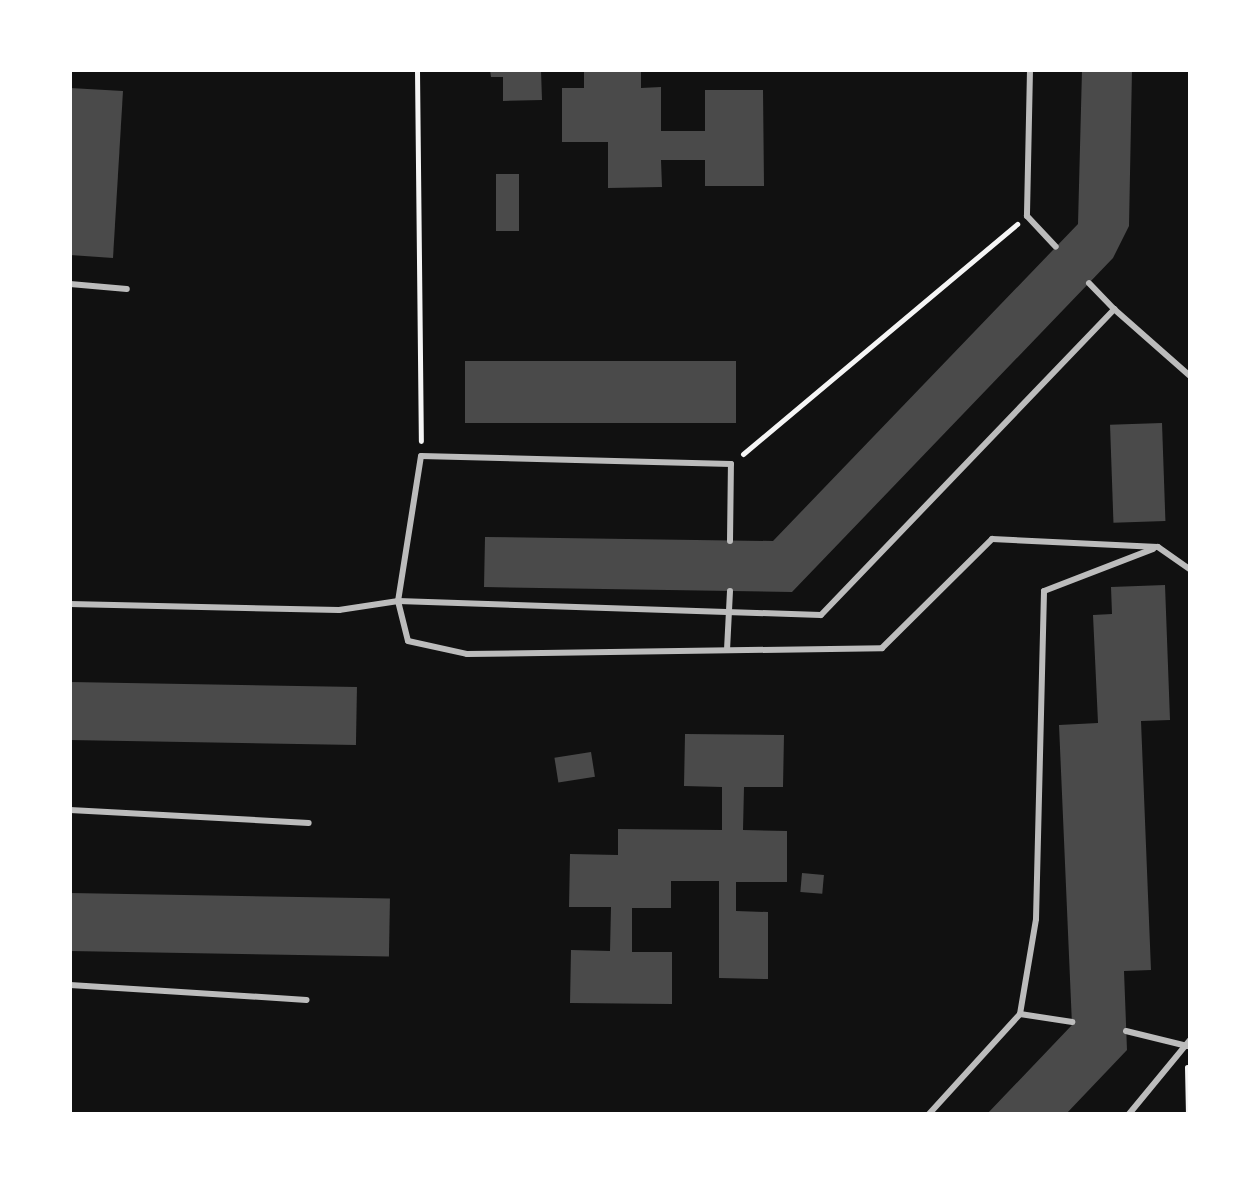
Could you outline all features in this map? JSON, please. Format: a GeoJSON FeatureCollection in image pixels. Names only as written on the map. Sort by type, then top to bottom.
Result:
{"type":"FeatureCollection","features":[{"type":"Feature","properties":{"kind":"lane"},"geometry":{"type":"LineString","coordinates":[[1030,70],[1027,216],[1056,247]]}},
{"type":"Feature","properties":{"kind":"lane"},"geometry":{"type":"LineString","coordinates":[[1089,283],[1190,376]]}},
{"type":"Feature","properties":{"kind":"lane"},"geometry":{"type":"LineString","coordinates":[[70,284],[127,289]]}},
{"type":"Feature","properties":{"kind":"lane"},"geometry":{"type":"LineString","coordinates":[[70,604],[339,610],[398,601],[821,615],[1114,309]]}},
{"type":"Feature","properties":{"kind":"lane"},"geometry":{"type":"LineString","coordinates":[[730,541],[731,464],[421,456],[398,601],[408,641],[467,654],[882,648],[992,539],[1158,547],[1190,569]]}},
{"type":"Feature","properties":{"kind":"lane"},"geometry":{"type":"LineString","coordinates":[[929,1114],[1020,1014],[1036,919],[1044,591],[1158,547]]}},
{"type":"Feature","properties":{"kind":"lane"},"geometry":{"type":"LineString","coordinates":[[727,650],[730,591]]}},
{"type":"Feature","properties":{"kind":"lane"},"geometry":{"type":"LineString","coordinates":[[70,810],[309,823]]}},
{"type":"Feature","properties":{"kind":"lane"},"geometry":{"type":"LineString","coordinates":[[70,985],[307,1000]]}},
{"type":"Feature","properties":{"kind":"lane"},"geometry":{"type":"LineString","coordinates":[[1020,1014],[1072,1022]]}},
{"type":"Feature","properties":{"kind":"lane"},"geometry":{"type":"LineString","coordinates":[[1126,1031],[1188,1043],[1129,1114]]}},
{"type":"Feature","properties":{"kind":"path"},"geometry":{"type":"LineString","coordinates":[[417,70],[421,456]]}},
{"type":"Feature","properties":{"kind":"path"},"geometry":{"type":"LineString","coordinates":[[731,464],[1027,216]]}},
{"type":"Feature","properties":{"kind":"path"},"geometry":{"type":"LineString","coordinates":[[1188,1043],[1188,1114]]}},
{"type":"Feature","properties":{"kind":"building"},"geometry":{"type":"Polygon","coordinates":[[[490,70],[541,70],[542,100],[503,101],[503,77],[491,77],[490,70]]]}},
{"type":"Feature","properties":{"kind":"building"},"geometry":{"type":"Polygon","coordinates":[[[584,70],[641,70],[641,88],[661,87],[661,131],[705,131],[705,90],[763,90],[764,186],[705,186],[705,160],[661,160],[662,187],[608,188],[608,142],[562,142],[562,88],[584,88],[584,70]]]}},
{"type":"Feature","properties":{"kind":"building"},"geometry":{"type":"Polygon","coordinates":[[[1082,70],[1132,70],[1129,226],[1113,258],[792,592],[484,587],[485,537],[773,541],[1078,224],[1082,70]]]}},
{"type":"Feature","properties":{"kind":"building"},"geometry":{"type":"Polygon","coordinates":[[[70,88],[123,91],[113,258],[70,255],[70,88]]]}},
{"type":"Feature","properties":{"kind":"building"},"geometry":{"type":"Polygon","coordinates":[[[496,174],[519,174],[519,231],[496,231],[496,174]]]}},
{"type":"Feature","properties":{"kind":"building"},"geometry":{"type":"Polygon","coordinates":[[[465,361],[736,361],[736,423],[465,423],[465,361]]]}},
{"type":"Feature","properties":{"kind":"building"},"geometry":{"type":"Polygon","coordinates":[[[1162,423],[1165,521],[1113,523],[1110,425],[1162,423]]]}},
{"type":"Feature","properties":{"kind":"building"},"geometry":{"type":"Polygon","coordinates":[[[1165,585],[1170,720],[1141,721],[1151,970],[1124,971],[1127,1050],[1066,1114],[987,1114],[1072,1025],[1059,725],[1098,723],[1093,615],[1112,614],[1111,587],[1165,585]]]}},
{"type":"Feature","properties":{"kind":"building"},"geometry":{"type":"Polygon","coordinates":[[[70,682],[357,687],[356,745],[70,740],[70,682]]]}},
{"type":"Feature","properties":{"kind":"building"},"geometry":{"type":"Polygon","coordinates":[[[685,734],[784,735],[783,787],[744,787],[743,830],[787,831],[787,882],[736,882],[736,911],[768,912],[768,979],[719,978],[719,881],[671,881],[671,908],[632,908],[632,952],[672,952],[672,1004],[570,1003],[571,950],[610,951],[611,907],[569,907],[570,854],[618,855],[618,829],[722,830],[722,787],[684,786],[685,734]]]}},
{"type":"Feature","properties":{"kind":"building"},"geometry":{"type":"Polygon","coordinates":[[[591,752],[595,777],[558,782],[554,758],[591,752]]]}},
{"type":"Feature","properties":{"kind":"building"},"geometry":{"type":"Polygon","coordinates":[[[802,873],[824,875],[822,894],[800,892],[802,873]]]}},
{"type":"Feature","properties":{"kind":"building"},"geometry":{"type":"Polygon","coordinates":[[[70,893],[390,899],[389,957],[70,951],[70,893]]]}}]}
